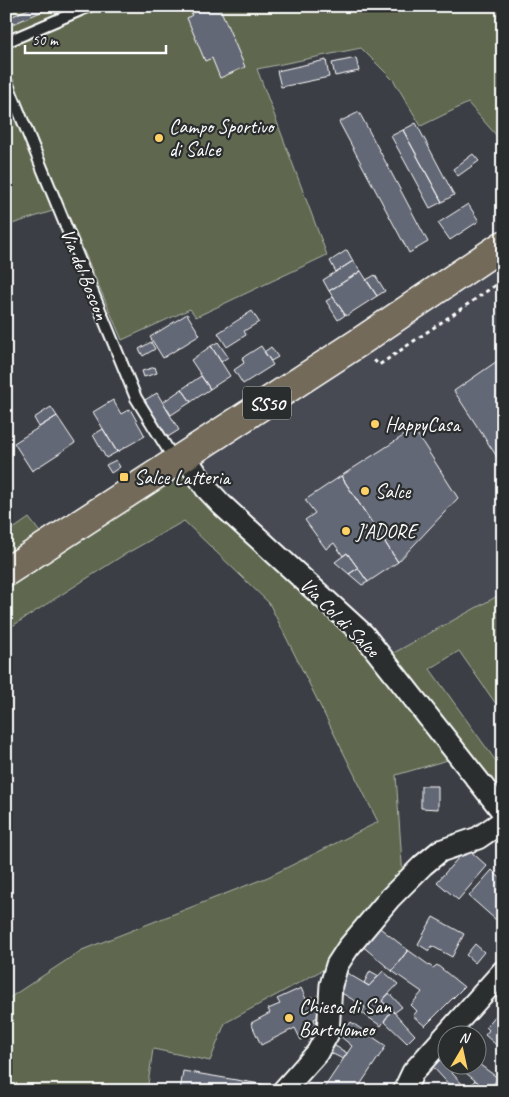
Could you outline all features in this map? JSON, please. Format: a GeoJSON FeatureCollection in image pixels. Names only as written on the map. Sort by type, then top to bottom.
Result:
{"type":"FeatureCollection","features":[{"type":"Feature","properties":{"kind":"main road","name":"SS50"},"geometry":{"type":"LineString","coordinates":[[6,572],[358,343],[503,245]]}},
{"type":"Feature","properties":{"kind":"street","name":"Via Col di Salce"},"geometry":{"type":"LineString","coordinates":[[180,459],[222,505],[364,635],[503,812]]}},
{"type":"Feature","properties":{"kind":"street"},"geometry":{"type":"LineString","coordinates":[[283,1091],[317,1053],[328,1033],[331,985],[337,965],[348,948],[390,898],[440,851],[478,838],[503,821]]}},
{"type":"Feature","properties":{"kind":"street"},"geometry":{"type":"LineString","coordinates":[[404,1091],[412,1072],[503,971]]}},
{"type":"Feature","properties":{"kind":"lane"},"geometry":{"type":"LineString","coordinates":[[6,42],[90,6]]}},
{"type":"Feature","properties":{"kind":"lane","name":"Via del Boscon"},"geometry":{"type":"LineString","coordinates":[[6,80],[136,398],[180,459]]}},
{"type":"Feature","properties":{"kind":"path"},"geometry":{"type":"LineString","coordinates":[[358,343],[379,365],[503,280]]}},
{"type":"Feature","properties":{"kind":"shaded area"},"geometry":{"type":"Polygon","coordinates":[[[503,251],[503,593],[389,656],[190,458],[503,251]]]}},
{"type":"Feature","properties":{"kind":"green space","name":"Campo Sportivo di Salce"},"geometry":{"type":"Polygon","coordinates":[[[6,6],[503,6],[503,143],[468,103],[421,126],[394,81],[361,48],[257,69],[327,255],[196,317],[190,309],[122,340],[65,207],[6,226],[6,6]]]}},
{"type":"Feature","properties":{"kind":"green space"},"geometry":{"type":"Polygon","coordinates":[[[190,458],[388,656],[503,593],[503,714],[459,651],[430,669],[503,771],[503,811],[458,757],[396,775],[403,878],[328,967],[225,1023],[210,1061],[153,1049],[147,1091],[6,1091],[6,1000],[82,950],[268,877],[378,822],[269,603],[184,521],[122,556],[6,630],[6,534],[29,518],[46,540],[190,458]]]}},
{"type":"Feature","properties":{"kind":"building"},"geometry":{"type":"Polygon","coordinates":[[[35,6],[41,6],[43,11],[6,27],[6,19],[35,6]]]}},
{"type":"Feature","properties":{"kind":"building"},"geometry":{"type":"Polygon","coordinates":[[[188,6],[219,6],[245,67],[220,78],[212,58],[205,61],[187,18],[192,15],[188,6]]]}},
{"type":"Feature","properties":{"kind":"building"},"geometry":{"type":"Polygon","coordinates":[[[356,58],[359,71],[335,76],[332,63],[356,58]]]}},
{"type":"Feature","properties":{"kind":"building"},"geometry":{"type":"Polygon","coordinates":[[[326,60],[329,77],[281,87],[277,71],[326,60]]]}},
{"type":"Feature","properties":{"kind":"building"},"geometry":{"type":"Polygon","coordinates":[[[359,112],[428,242],[409,253],[339,122],[359,112]]]}},
{"type":"Feature","properties":{"kind":"building"},"geometry":{"type":"Polygon","coordinates":[[[416,123],[454,195],[442,202],[403,130],[416,123]]]}},
{"type":"Feature","properties":{"kind":"building"},"geometry":{"type":"Polygon","coordinates":[[[403,130],[442,202],[430,208],[391,136],[403,130]]]}},
{"type":"Feature","properties":{"kind":"building"},"geometry":{"type":"Polygon","coordinates":[[[473,154],[479,161],[458,176],[453,169],[473,154]]]}},
{"type":"Feature","properties":{"kind":"building"},"geometry":{"type":"Polygon","coordinates":[[[468,204],[479,221],[450,240],[438,223],[468,204]]]}},
{"type":"Feature","properties":{"kind":"building"},"geometry":{"type":"Polygon","coordinates":[[[347,250],[353,261],[336,272],[330,261],[347,250]]]}},
{"type":"Feature","properties":{"kind":"building"},"geometry":{"type":"Polygon","coordinates":[[[353,261],[361,271],[329,291],[323,280],[353,261]]]}},
{"type":"Feature","properties":{"kind":"building"},"geometry":{"type":"Polygon","coordinates":[[[361,271],[377,296],[346,316],[329,291],[361,271]]]}},
{"type":"Feature","properties":{"kind":"building"},"geometry":{"type":"Polygon","coordinates":[[[375,275],[385,291],[377,296],[366,280],[375,275]]]}},
{"type":"Feature","properties":{"kind":"building"},"geometry":{"type":"Polygon","coordinates":[[[333,297],[345,315],[338,320],[326,301],[333,297]]]}},
{"type":"Feature","properties":{"kind":"building"},"geometry":{"type":"Polygon","coordinates":[[[252,311],[259,322],[244,331],[246,335],[227,347],[218,333],[252,311]]]}},
{"type":"Feature","properties":{"kind":"building"},"geometry":{"type":"Polygon","coordinates":[[[187,314],[200,335],[163,358],[150,337],[187,314]]]}},
{"type":"Feature","properties":{"kind":"building"},"geometry":{"type":"Polygon","coordinates":[[[151,342],[155,349],[143,356],[139,349],[151,342]]]}},
{"type":"Feature","properties":{"kind":"building"},"geometry":{"type":"Polygon","coordinates":[[[218,342],[228,357],[221,362],[211,346],[218,342]]]}},
{"type":"Feature","properties":{"kind":"building"},"geometry":{"type":"Polygon","coordinates":[[[211,346],[230,376],[210,389],[191,360],[211,346]]]}},
{"type":"Feature","properties":{"kind":"building"},"geometry":{"type":"Polygon","coordinates":[[[261,346],[273,365],[243,384],[234,370],[244,363],[242,358],[261,346]]]}},
{"type":"Feature","properties":{"kind":"building"},"geometry":{"type":"Polygon","coordinates":[[[271,347],[278,357],[271,361],[264,352],[271,347]]]}},
{"type":"Feature","properties":{"kind":"building"},"geometry":{"type":"Polygon","coordinates":[[[503,357],[503,466],[454,391],[503,357]]]}},
{"type":"Feature","properties":{"kind":"building"},"geometry":{"type":"Polygon","coordinates":[[[155,367],[157,373],[144,377],[142,371],[155,367]]]}},
{"type":"Feature","properties":{"kind":"building"},"geometry":{"type":"Polygon","coordinates":[[[201,376],[210,389],[191,402],[182,389],[201,376]]]}},
{"type":"Feature","properties":{"kind":"building"},"geometry":{"type":"Polygon","coordinates":[[[182,389],[191,402],[171,415],[163,402],[182,389]]]}},
{"type":"Feature","properties":{"kind":"building"},"geometry":{"type":"Polygon","coordinates":[[[157,393],[179,430],[166,438],[143,401],[157,393]]]}},
{"type":"Feature","properties":{"kind":"building"},"geometry":{"type":"Polygon","coordinates":[[[113,400],[121,414],[130,409],[145,436],[117,452],[93,412],[113,400]]]}},
{"type":"Feature","properties":{"kind":"building"},"geometry":{"type":"Polygon","coordinates":[[[51,407],[57,416],[39,427],[34,418],[51,407]]]}},
{"type":"Feature","properties":{"kind":"building"},"geometry":{"type":"Polygon","coordinates":[[[57,416],[75,443],[32,471],[14,443],[57,416]]]}},
{"type":"Feature","properties":{"kind":"building"},"geometry":{"type":"Polygon","coordinates":[[[103,429],[117,452],[106,458],[93,435],[103,429]]]}},
{"type":"Feature","properties":{"kind":"building"},"geometry":{"type":"Polygon","coordinates":[[[414,429],[458,498],[398,562],[341,476],[414,429]]]}},
{"type":"Feature","properties":{"kind":"building"},"geometry":{"type":"Polygon","coordinates":[[[116,460],[120,467],[111,473],[106,465],[116,460]]]}},
{"type":"Feature","properties":{"kind":"building","name":"J'ADORE"},"geometry":{"type":"Polygon","coordinates":[[[341,476],[398,562],[368,582],[347,553],[343,556],[334,543],[326,549],[305,520],[315,513],[305,500],[341,476]]]}},
{"type":"Feature","properties":{"kind":"building"},"geometry":{"type":"Polygon","coordinates":[[[347,553],[358,568],[349,574],[335,562],[347,553]]]}},
{"type":"Feature","properties":{"kind":"building"},"geometry":{"type":"Polygon","coordinates":[[[358,568],[368,582],[362,585],[349,574],[358,568]]]}},
{"type":"Feature","properties":{"kind":"building"},"geometry":{"type":"Polygon","coordinates":[[[421,786],[438,786],[438,809],[421,808],[421,786]]]}},
{"type":"Feature","properties":{"kind":"building"},"geometry":{"type":"Polygon","coordinates":[[[467,848],[487,866],[458,900],[437,882],[467,848]]]}},
{"type":"Feature","properties":{"kind":"building"},"geometry":{"type":"Polygon","coordinates":[[[492,870],[503,881],[503,912],[496,920],[469,896],[492,870]]]}},
{"type":"Feature","properties":{"kind":"building"},"geometry":{"type":"Polygon","coordinates":[[[433,917],[464,934],[452,957],[432,946],[429,951],[418,944],[433,917]]]}},
{"type":"Feature","properties":{"kind":"building"},"geometry":{"type":"Polygon","coordinates":[[[376,925],[408,950],[392,971],[360,944],[376,925]]]}},
{"type":"Feature","properties":{"kind":"building"},"geometry":{"type":"Polygon","coordinates":[[[475,944],[484,952],[475,963],[466,955],[475,944]]]}},
{"type":"Feature","properties":{"kind":"building"},"geometry":{"type":"Polygon","coordinates":[[[408,950],[433,968],[437,965],[464,987],[425,1026],[413,1016],[417,1011],[411,1005],[422,992],[392,971],[408,950]]]}},
{"type":"Feature","properties":{"kind":"building"},"geometry":{"type":"Polygon","coordinates":[[[370,971],[379,976],[369,986],[364,983],[370,971]]]}},
{"type":"Feature","properties":{"kind":"building"},"geometry":{"type":"Polygon","coordinates":[[[383,971],[398,984],[382,1001],[392,1010],[381,1026],[362,1013],[365,1007],[335,989],[345,972],[369,986],[383,971]]]}},
{"type":"Feature","properties":{"kind":"building","name":"Chiesa di San Bartolomeo"},"geometry":{"type":"Polygon","coordinates":[[[301,988],[306,999],[312,996],[321,1016],[314,1019],[319,1031],[301,1040],[295,1028],[261,1045],[251,1023],[270,1013],[268,1009],[280,1004],[277,999],[301,988]]]}},
{"type":"Feature","properties":{"kind":"building"},"geometry":{"type":"Polygon","coordinates":[[[389,993],[402,1007],[394,1013],[382,1001],[389,993]]]}},
{"type":"Feature","properties":{"kind":"building"},"geometry":{"type":"Polygon","coordinates":[[[503,1007],[503,1051],[486,1036],[489,1030],[486,1027],[503,1007]]]}},
{"type":"Feature","properties":{"kind":"building"},"geometry":{"type":"Polygon","coordinates":[[[392,1010],[415,1035],[407,1043],[384,1021],[392,1010]]]}},
{"type":"Feature","properties":{"kind":"building"},"geometry":{"type":"Polygon","coordinates":[[[351,1022],[386,1046],[356,1091],[322,1091],[352,1046],[340,1036],[351,1022]]]}},
{"type":"Feature","properties":{"kind":"building"},"geometry":{"type":"Polygon","coordinates":[[[330,1043],[347,1053],[343,1059],[325,1050],[330,1043]]]}},
{"type":"Feature","properties":{"kind":"building"},"geometry":{"type":"Polygon","coordinates":[[[486,1069],[498,1078],[488,1091],[467,1074],[486,1074],[486,1069]]]}},
{"type":"Feature","properties":{"kind":"building"},"geometry":{"type":"Polygon","coordinates":[[[183,1071],[278,1087],[278,1091],[180,1091],[183,1071]]]}},
{"type":"Feature","properties":{"kind":"building"},"geometry":{"type":"Polygon","coordinates":[[[439,1074],[453,1074],[465,1087],[461,1091],[455,1091],[439,1074]]]}},
{"type":"Feature","properties":{"kind":"building"},"geometry":{"type":"Polygon","coordinates":[[[475,1080],[488,1091],[472,1091],[469,1088],[475,1080]]]}},
{"type":"Feature","properties":{"kind":"building"},"geometry":{"type":"Polygon","coordinates":[[[298,1083],[310,1091],[293,1091],[298,1083]]]}},
{"type":"Feature","properties":{"kind":"place","name":"Campo Sportivo di Salce"},"geometry":{"type":"Point","coordinates":[159,138]}},
{"type":"Feature","properties":{"kind":"place","name":"HappyCasa"},"geometry":{"type":"Point","coordinates":[375,424]}},
{"type":"Feature","properties":{"kind":"place","name":"Salce Latteria"},"geometry":{"type":"Point","coordinates":[124,477]}},
{"type":"Feature","properties":{"kind":"place","name":"Salce"},"geometry":{"type":"Point","coordinates":[365,491]}},
{"type":"Feature","properties":{"kind":"place","name":"J'ADORE"},"geometry":{"type":"Point","coordinates":[346,531]}},
{"type":"Feature","properties":{"kind":"place","name":"Chiesa di San Bartolomeo"},"geometry":{"type":"Point","coordinates":[289,1018]}}]}
